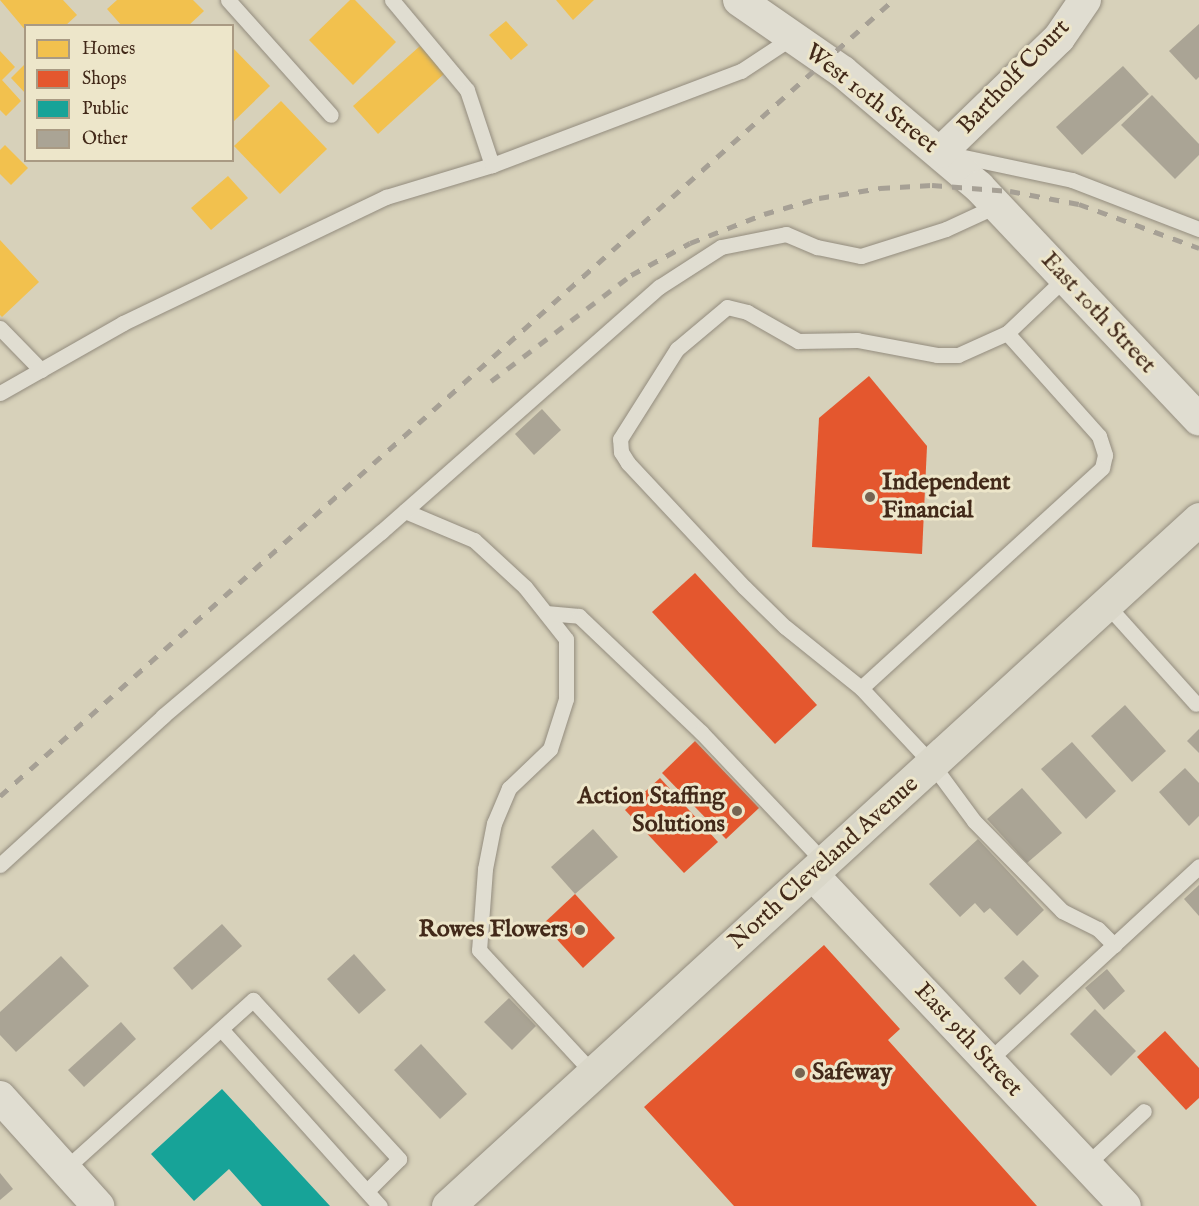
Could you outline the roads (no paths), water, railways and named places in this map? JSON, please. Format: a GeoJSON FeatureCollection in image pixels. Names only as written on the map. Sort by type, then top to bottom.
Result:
{"type":"FeatureCollection","features":[{"type":"Feature","properties":{"kind":"highway","name":"North Cleveland Avenue"},"geometry":{"type":"LineString","coordinates":[[448,1206],[1199,519]]}},
{"type":"Feature","properties":{"kind":"street","name":"West 10th Street"},"geometry":{"type":"LineString","coordinates":[[739,0],[843,72],[941,152],[998,205]]}},
{"type":"Feature","properties":{"kind":"street","name":"Bartholf Court"},"geometry":{"type":"LineString","coordinates":[[941,152],[1059,38],[1085,0]]}},
{"type":"Feature","properties":{"kind":"street","name":"East 10th Street"},"geometry":{"type":"LineString","coordinates":[[998,205],[1199,420]]}},
{"type":"Feature","properties":{"kind":"street","name":"East 9th Street"},"geometry":{"type":"LineString","coordinates":[[818,868],[988,1061],[1125,1206]]}},
{"type":"Feature","properties":{"kind":"street"},"geometry":{"type":"LineString","coordinates":[[0,1097],[98,1206]]}},
{"type":"Feature","properties":{"kind":"lane"},"geometry":{"type":"LineString","coordinates":[[228,0],[331,115]]}},
{"type":"Feature","properties":{"kind":"lane"},"geometry":{"type":"LineString","coordinates":[[392,0],[467,90],[492,165]]}},
{"type":"Feature","properties":{"kind":"lane"},"geometry":{"type":"LineString","coordinates":[[0,393],[123,323],[386,197],[492,165],[741,71],[791,38]]}},
{"type":"Feature","properties":{"kind":"lane"},"geometry":{"type":"LineString","coordinates":[[941,152],[1072,180],[1199,229]]}},
{"type":"Feature","properties":{"kind":"lane"},"geometry":{"type":"LineString","coordinates":[[0,865],[163,716],[405,511],[659,287],[721,247],[786,234],[817,247],[861,256],[946,229],[998,205]]}},
{"type":"Feature","properties":{"kind":"lane"},"geometry":{"type":"LineString","coordinates":[[1065,278],[1007,333],[958,355],[938,355],[857,340],[798,341],[747,312],[727,307],[677,349],[620,439],[621,452],[628,463],[744,587],[784,627],[861,688],[932,764],[974,821],[1062,911],[1098,929],[1114,945]]}},
{"type":"Feature","properties":{"kind":"lane"},"geometry":{"type":"LineString","coordinates":[[0,328],[40,370]]}},
{"type":"Feature","properties":{"kind":"lane"},"geometry":{"type":"LineString","coordinates":[[861,688],[1102,468],[1105,455],[1099,436],[1007,333]]}},
{"type":"Feature","properties":{"kind":"lane"},"geometry":{"type":"LineString","coordinates":[[405,511],[474,540],[525,587],[566,639],[566,699],[550,749],[509,788],[494,823],[485,870],[479,950],[592,1072]]}},
{"type":"Feature","properties":{"kind":"lane"},"geometry":{"type":"LineString","coordinates":[[1107,605],[1196,704]]}},
{"type":"Feature","properties":{"kind":"lane"},"geometry":{"type":"LineString","coordinates":[[546,613],[579,616],[701,732],[818,868]]}},
{"type":"Feature","properties":{"kind":"lane"},"geometry":{"type":"LineString","coordinates":[[988,1061],[1199,866]]}},
{"type":"Feature","properties":{"kind":"lane"},"geometry":{"type":"LineString","coordinates":[[65,1169],[253,1000],[399,1159],[366,1191]]}},
{"type":"Feature","properties":{"kind":"lane"},"geometry":{"type":"LineString","coordinates":[[221,1029],[380,1206]]}},
{"type":"Feature","properties":{"kind":"lane"},"geometry":{"type":"LineString","coordinates":[[1086,1165],[1144,1111]]}},
{"type":"Feature","properties":{"kind":"railway"},"geometry":{"type":"LineString","coordinates":[[0,796],[893,0]]}},
{"type":"Feature","properties":{"kind":"railway"},"geometry":{"type":"LineString","coordinates":[[491,381],[631,275],[690,243],[764,214],[819,198],[880,188],[932,185],[1010,191],[1079,204],[1199,248]]}},
{"type":"Feature","properties":{"kind":"place","name":"Independent Financial"},"geometry":{"type":"Point","coordinates":[870,497]}},
{"type":"Feature","properties":{"kind":"place","name":"Action Staffing Solutions"},"geometry":{"type":"Point","coordinates":[737,811]}},
{"type":"Feature","properties":{"kind":"place","name":"Rowes Flowers"},"geometry":{"type":"Point","coordinates":[580,930]}},
{"type":"Feature","properties":{"kind":"place","name":"Safeway"},"geometry":{"type":"Point","coordinates":[800,1073]}}]}
